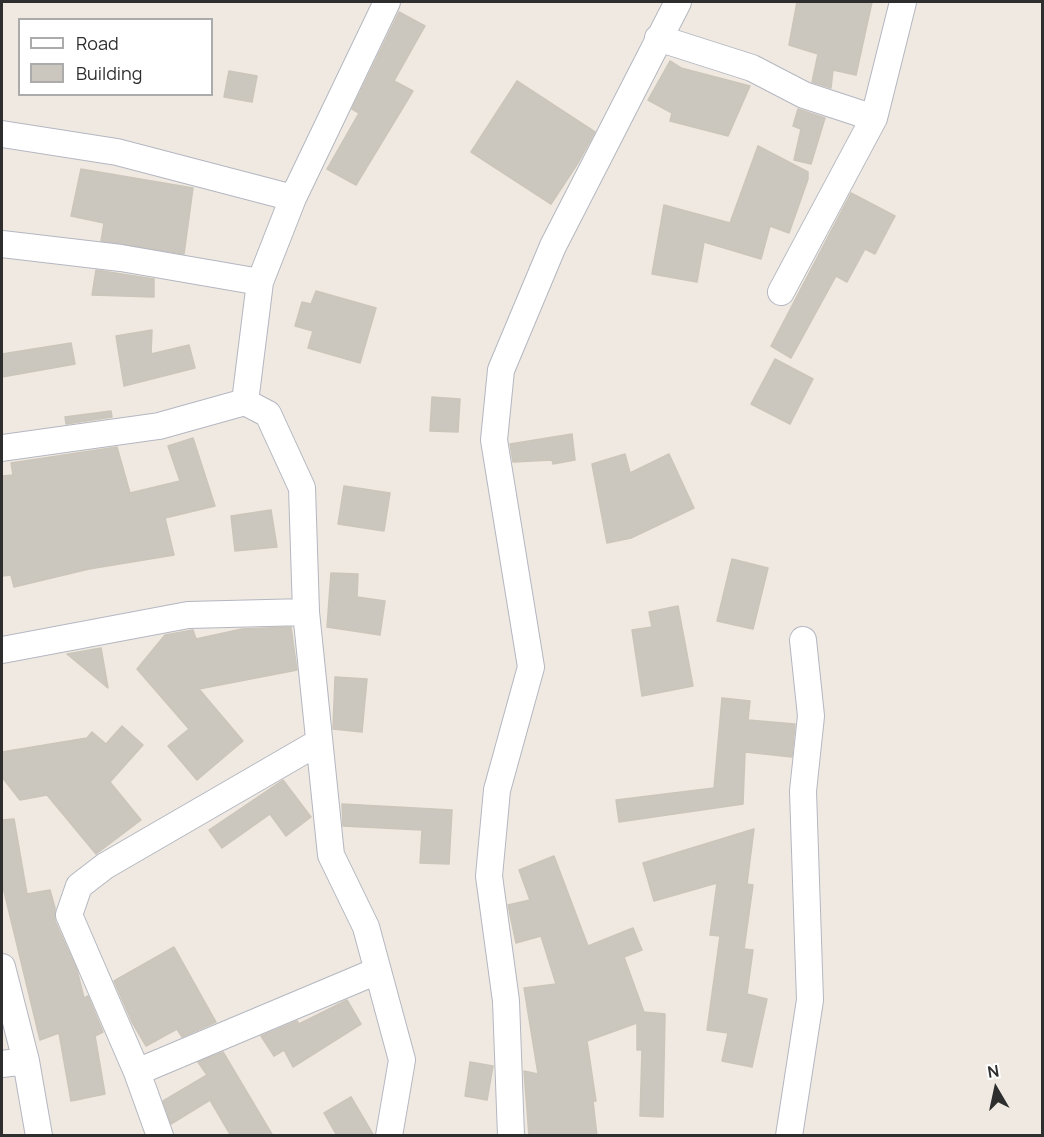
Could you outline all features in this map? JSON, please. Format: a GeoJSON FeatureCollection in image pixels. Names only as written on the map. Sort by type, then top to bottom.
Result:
{"type":"FeatureCollection","features":[{"type":"Feature","properties":{"kind":"street"},"geometry":{"type":"LineString","coordinates":[[244,402],[260,282],[293,198],[387,2]]}},
{"type":"Feature","properties":{"kind":"street"},"geometry":{"type":"LineString","coordinates":[[511,1136],[506,1000],[489,876],[497,790],[531,667],[494,440],[501,370],[553,246],[678,2]]}},
{"type":"Feature","properties":{"kind":"street"},"geometry":{"type":"LineString","coordinates":[[781,292],[873,118],[903,2]]}},
{"type":"Feature","properties":{"kind":"street"},"geometry":{"type":"LineString","coordinates":[[658,38],[752,68],[804,94],[873,118]]}},
{"type":"Feature","properties":{"kind":"street"},"geometry":{"type":"LineString","coordinates":[[2,134],[117,152],[293,198]]}},
{"type":"Feature","properties":{"kind":"street"},"geometry":{"type":"LineString","coordinates":[[2,244],[121,258],[260,282]]}},
{"type":"Feature","properties":{"kind":"street"},"geometry":{"type":"LineString","coordinates":[[2,447],[159,426],[244,402],[268,414],[302,488],[306,612],[331,855],[366,927],[376,971],[402,1060],[389,1136]]}},
{"type":"Feature","properties":{"kind":"street"},"geometry":{"type":"LineString","coordinates":[[2,650],[188,615],[306,612]]}},
{"type":"Feature","properties":{"kind":"street"},"geometry":{"type":"LineString","coordinates":[[789,1136],[810,1000],[803,791],[811,716],[803,640]]}},
{"type":"Feature","properties":{"kind":"street"},"geometry":{"type":"LineString","coordinates":[[160,1136],[137,1072],[69,915],[79,886],[105,866],[318,742]]}},
{"type":"Feature","properties":{"kind":"street"},"geometry":{"type":"LineString","coordinates":[[2,967],[14,1062],[39,1136]]}},
{"type":"Feature","properties":{"kind":"street"},"geometry":{"type":"LineString","coordinates":[[137,1072],[376,971]]}},
{"type":"Feature","properties":{"kind":"building"},"geometry":{"type":"Polygon","coordinates":[[[797,2],[872,2],[856,75],[833,70],[831,88],[812,82],[818,54],[789,45],[797,2]]]}},
{"type":"Feature","properties":{"kind":"building"},"geometry":{"type":"Polygon","coordinates":[[[399,12],[425,26],[394,81],[413,91],[356,185],[327,169],[359,113],[352,109],[399,12]]]}},
{"type":"Feature","properties":{"kind":"building"},"geometry":{"type":"Polygon","coordinates":[[[670,61],[681,68],[750,86],[728,136],[670,121],[672,113],[648,100],[670,61]]]}},
{"type":"Feature","properties":{"kind":"building"},"geometry":{"type":"Polygon","coordinates":[[[229,71],[257,76],[252,102],[224,97],[229,71]]]}},
{"type":"Feature","properties":{"kind":"building"},"geometry":{"type":"Polygon","coordinates":[[[517,81],[595,132],[551,204],[471,152],[517,81]]]}},
{"type":"Feature","properties":{"kind":"building"},"geometry":{"type":"Polygon","coordinates":[[[798,109],[825,118],[811,164],[794,160],[801,129],[793,126],[798,109]]]}},
{"type":"Feature","properties":{"kind":"building"},"geometry":{"type":"Polygon","coordinates":[[[758,146],[808,172],[808,179],[789,233],[770,226],[761,259],[704,242],[697,282],[652,274],[664,205],[730,223],[758,146]]]}},
{"type":"Feature","properties":{"kind":"building"},"geometry":{"type":"Polygon","coordinates":[[[81,169],[193,188],[184,254],[101,241],[104,223],[71,216],[81,169]]]}},
{"type":"Feature","properties":{"kind":"building"},"geometry":{"type":"Polygon","coordinates":[[[851,193],[895,216],[875,254],[865,249],[847,282],[836,276],[791,358],[771,346],[851,193]]]}},
{"type":"Feature","properties":{"kind":"building"},"geometry":{"type":"Polygon","coordinates":[[[96,270],[154,279],[154,297],[92,295],[96,270]]]}},
{"type":"Feature","properties":{"kind":"building"},"geometry":{"type":"Polygon","coordinates":[[[316,291],[376,308],[360,363],[308,348],[313,331],[295,326],[302,302],[311,304],[316,291]]]}},
{"type":"Feature","properties":{"kind":"building"},"geometry":{"type":"Polygon","coordinates":[[[152,330],[151,354],[189,345],[195,368],[124,386],[116,336],[152,330]]]}},
{"type":"Feature","properties":{"kind":"building"},"geometry":{"type":"Polygon","coordinates":[[[71,343],[75,364],[2,377],[2,354],[71,343]]]}},
{"type":"Feature","properties":{"kind":"building"},"geometry":{"type":"Polygon","coordinates":[[[775,359],[813,379],[790,424],[751,404],[775,359]]]}},
{"type":"Feature","properties":{"kind":"building"},"geometry":{"type":"Polygon","coordinates":[[[432,397],[460,399],[458,432],[430,431],[432,397]]]}},
{"type":"Feature","properties":{"kind":"building"},"geometry":{"type":"Polygon","coordinates":[[[111,411],[112,417],[66,424],[65,417],[111,411]]]}},
{"type":"Feature","properties":{"kind":"building"},"geometry":{"type":"Polygon","coordinates":[[[572,434],[575,460],[553,464],[552,460],[513,462],[510,444],[572,434]]]}},
{"type":"Feature","properties":{"kind":"building"},"geometry":{"type":"Polygon","coordinates":[[[193,438],[215,506],[165,518],[174,555],[89,569],[14,587],[11,575],[2,576],[2,476],[13,475],[11,463],[117,447],[130,493],[180,481],[168,446],[193,438]]]}},
{"type":"Feature","properties":{"kind":"building"},"geometry":{"type":"Polygon","coordinates":[[[625,454],[630,473],[669,454],[694,508],[631,538],[607,543],[592,464],[625,454]]]}},
{"type":"Feature","properties":{"kind":"building"},"geometry":{"type":"Polygon","coordinates":[[[344,486],[390,493],[384,531],[338,524],[344,486]]]}},
{"type":"Feature","properties":{"kind":"building"},"geometry":{"type":"Polygon","coordinates":[[[271,510],[277,547],[235,551],[231,516],[271,510]]]}},
{"type":"Feature","properties":{"kind":"building"},"geometry":{"type":"Polygon","coordinates":[[[732,559],[768,568],[753,629],[717,621],[732,559]]]}},
{"type":"Feature","properties":{"kind":"building"},"geometry":{"type":"Polygon","coordinates":[[[331,573],[358,574],[357,597],[385,601],[380,635],[327,627],[331,573]]]}},
{"type":"Feature","properties":{"kind":"building"},"geometry":{"type":"Polygon","coordinates":[[[678,606],[693,686],[642,696],[632,630],[652,627],[649,612],[678,606]]]}},
{"type":"Feature","properties":{"kind":"building"},"geometry":{"type":"Polygon","coordinates":[[[291,627],[297,670],[199,689],[243,741],[197,780],[168,746],[189,729],[137,669],[165,635],[193,630],[196,639],[242,629],[291,627]]]}},
{"type":"Feature","properties":{"kind":"building"},"geometry":{"type":"Polygon","coordinates":[[[101,648],[108,688],[67,654],[101,648]]]}},
{"type":"Feature","properties":{"kind":"building"},"geometry":{"type":"Polygon","coordinates":[[[335,677],[367,679],[362,732],[333,729],[335,677]]]}},
{"type":"Feature","properties":{"kind":"building"},"geometry":{"type":"Polygon","coordinates":[[[722,698],[750,701],[748,720],[795,724],[792,757],[745,752],[743,804],[619,822],[616,800],[714,788],[722,698]]]}},
{"type":"Feature","properties":{"kind":"building"},"geometry":{"type":"Polygon","coordinates":[[[122,726],[143,745],[110,782],[141,820],[96,854],[47,795],[20,800],[2,777],[2,752],[87,738],[92,732],[106,744],[122,726]]]}},
{"type":"Feature","properties":{"kind":"building"},"geometry":{"type":"Polygon","coordinates":[[[283,780],[311,817],[286,836],[270,814],[222,848],[209,830],[283,780]]]}},
{"type":"Feature","properties":{"kind":"building"},"geometry":{"type":"Polygon","coordinates":[[[342,804],[452,810],[449,864],[420,863],[422,830],[343,826],[342,804]]]}},
{"type":"Feature","properties":{"kind":"building"},"geometry":{"type":"Polygon","coordinates":[[[14,819],[27,894],[50,890],[55,908],[55,921],[77,970],[84,998],[88,996],[103,1032],[95,1036],[105,1094],[71,1101],[59,1033],[40,1040],[2,883],[2,820],[14,819]]]}},
{"type":"Feature","properties":{"kind":"building"},"geometry":{"type":"Polygon","coordinates":[[[754,829],[747,884],[753,885],[744,949],[753,950],[747,994],[767,999],[752,1067],[722,1061],[728,1033],[707,1030],[720,936],[710,935],[717,883],[654,901],[643,863],[754,829]]]}},
{"type":"Feature","properties":{"kind":"building"},"geometry":{"type":"Polygon","coordinates":[[[554,856],[588,946],[633,928],[642,950],[624,957],[644,1012],[665,1014],[663,1117],[640,1116],[642,1050],[637,1050],[637,1023],[587,1041],[596,1101],[593,1101],[597,1136],[529,1136],[524,1071],[538,1074],[524,988],[556,984],[541,936],[516,943],[508,905],[530,900],[519,870],[554,856]]]}},
{"type":"Feature","properties":{"kind":"building"},"geometry":{"type":"Polygon","coordinates":[[[174,947],[216,1022],[182,1037],[177,1029],[146,1046],[132,1022],[114,981],[174,947]]]}},
{"type":"Feature","properties":{"kind":"building"},"geometry":{"type":"Polygon","coordinates":[[[347,1000],[361,1024],[293,1067],[284,1050],[274,1056],[261,1036],[297,1021],[299,1024],[347,1000]]]}},
{"type":"Feature","properties":{"kind":"building"},"geometry":{"type":"Polygon","coordinates":[[[223,1052],[273,1136],[231,1136],[210,1100],[171,1124],[163,1101],[207,1075],[198,1062],[223,1052]]]}},
{"type":"Feature","properties":{"kind":"building"},"geometry":{"type":"Polygon","coordinates":[[[470,1062],[493,1066],[487,1100],[465,1096],[470,1062]]]}},
{"type":"Feature","properties":{"kind":"building"},"geometry":{"type":"Polygon","coordinates":[[[351,1097],[374,1136],[337,1136],[324,1113],[351,1097]]]}}]}
